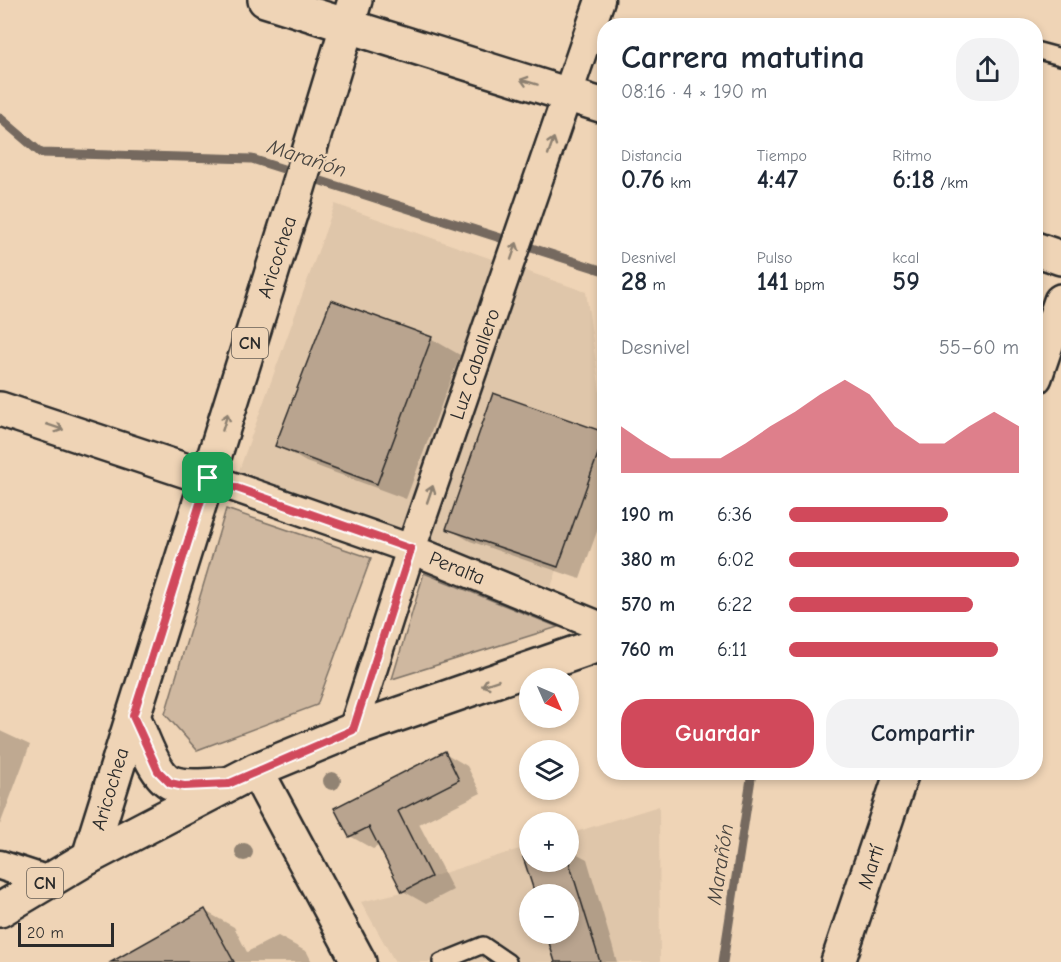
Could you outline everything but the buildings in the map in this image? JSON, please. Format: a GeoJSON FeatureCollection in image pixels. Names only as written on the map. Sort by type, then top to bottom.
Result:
{"type":"FeatureCollection","features":[{"type":"Feature","properties":{"kind":"main road"},"geometry":{"type":"LineString","coordinates":[[265,0],[350,13],[597,104]]}},
{"type":"Feature","properties":{"kind":"main road","name":"Aricochea"},"geometry":{"type":"LineString","coordinates":[[89,856],[292,208],[350,13]]}},
{"type":"Feature","properties":{"kind":"main road"},"geometry":{"type":"LineString","coordinates":[[1043,252],[1061,258]]}},
{"type":"Feature","properties":{"kind":"main road"},"geometry":{"type":"LineString","coordinates":[[1043,354],[1061,301]]}},
{"type":"Feature","properties":{"kind":"main road","name":"Peralta"},"geometry":{"type":"LineString","coordinates":[[0,409],[208,478]]}},
{"type":"Feature","properties":{"kind":"main road","name":"CN"},"geometry":{"type":"LineString","coordinates":[[0,910],[89,856],[242,778],[353,730],[597,645]]}},
{"type":"Feature","properties":{"kind":"main road"},"geometry":{"type":"LineString","coordinates":[[133,716],[158,771],[170,783],[184,786],[242,778],[359,962]]}},
{"type":"Feature","properties":{"kind":"main road","name":"Martí"},"geometry":{"type":"LineString","coordinates":[[840,958],[899,780]]}},
{"type":"Feature","properties":{"kind":"street","name":"Luz Caballero"},"geometry":{"type":"LineString","coordinates":[[353,730],[411,549],[600,0]]}},
{"type":"Feature","properties":{"kind":"street","name":"Peralta"},"geometry":{"type":"LineString","coordinates":[[208,478],[411,549],[597,625]]}},
{"type":"Feature","properties":{"kind":"street"},"geometry":{"type":"LineString","coordinates":[[0,865],[49,881]]}},
{"type":"Feature","properties":{"kind":"lane"},"geometry":{"type":"LineString","coordinates":[[1043,52],[1061,57]]}},
{"type":"Feature","properties":{"kind":"lane"},"geometry":{"type":"LineString","coordinates":[[441,962],[483,945],[508,962]]}},
{"type":"Feature","properties":{"kind":"shaded area"},"geometry":{"type":"Polygon","coordinates":[[[335,204],[586,292],[597,371],[597,457],[551,587],[237,476],[335,204]]]}},
{"type":"Feature","properties":{"kind":"shaded area"},"geometry":{"type":"Polygon","coordinates":[[[226,509],[371,558],[317,705],[197,750],[165,714],[226,509]]]}},
{"type":"Feature","properties":{"kind":"shaded area"},"geometry":{"type":"Polygon","coordinates":[[[424,573],[558,627],[392,679],[424,573]]]}},
{"type":"Feature","properties":{"kind":"shaded area"},"geometry":{"type":"Polygon","coordinates":[[[659,806],[660,962],[395,962],[361,902],[402,892],[431,877],[519,849],[519,872],[579,872],[579,831],[659,806]]]}},
{"type":"Feature","properties":{"kind":"waterway","name":"Marañón"},"geometry":{"type":"LineString","coordinates":[[0,118],[41,153],[252,159],[597,269]]}},
{"type":"Feature","properties":{"kind":"waterway","name":"Marañón"},"geometry":{"type":"LineString","coordinates":[[723,962],[751,780]]}},
{"type":"Feature","properties":{"kind":"route"},"geometry":{"type":"LineString","coordinates":[[208,478],[411,549],[353,730],[228,784],[184,786],[170,783],[158,771],[133,716],[208,478]]}}]}
